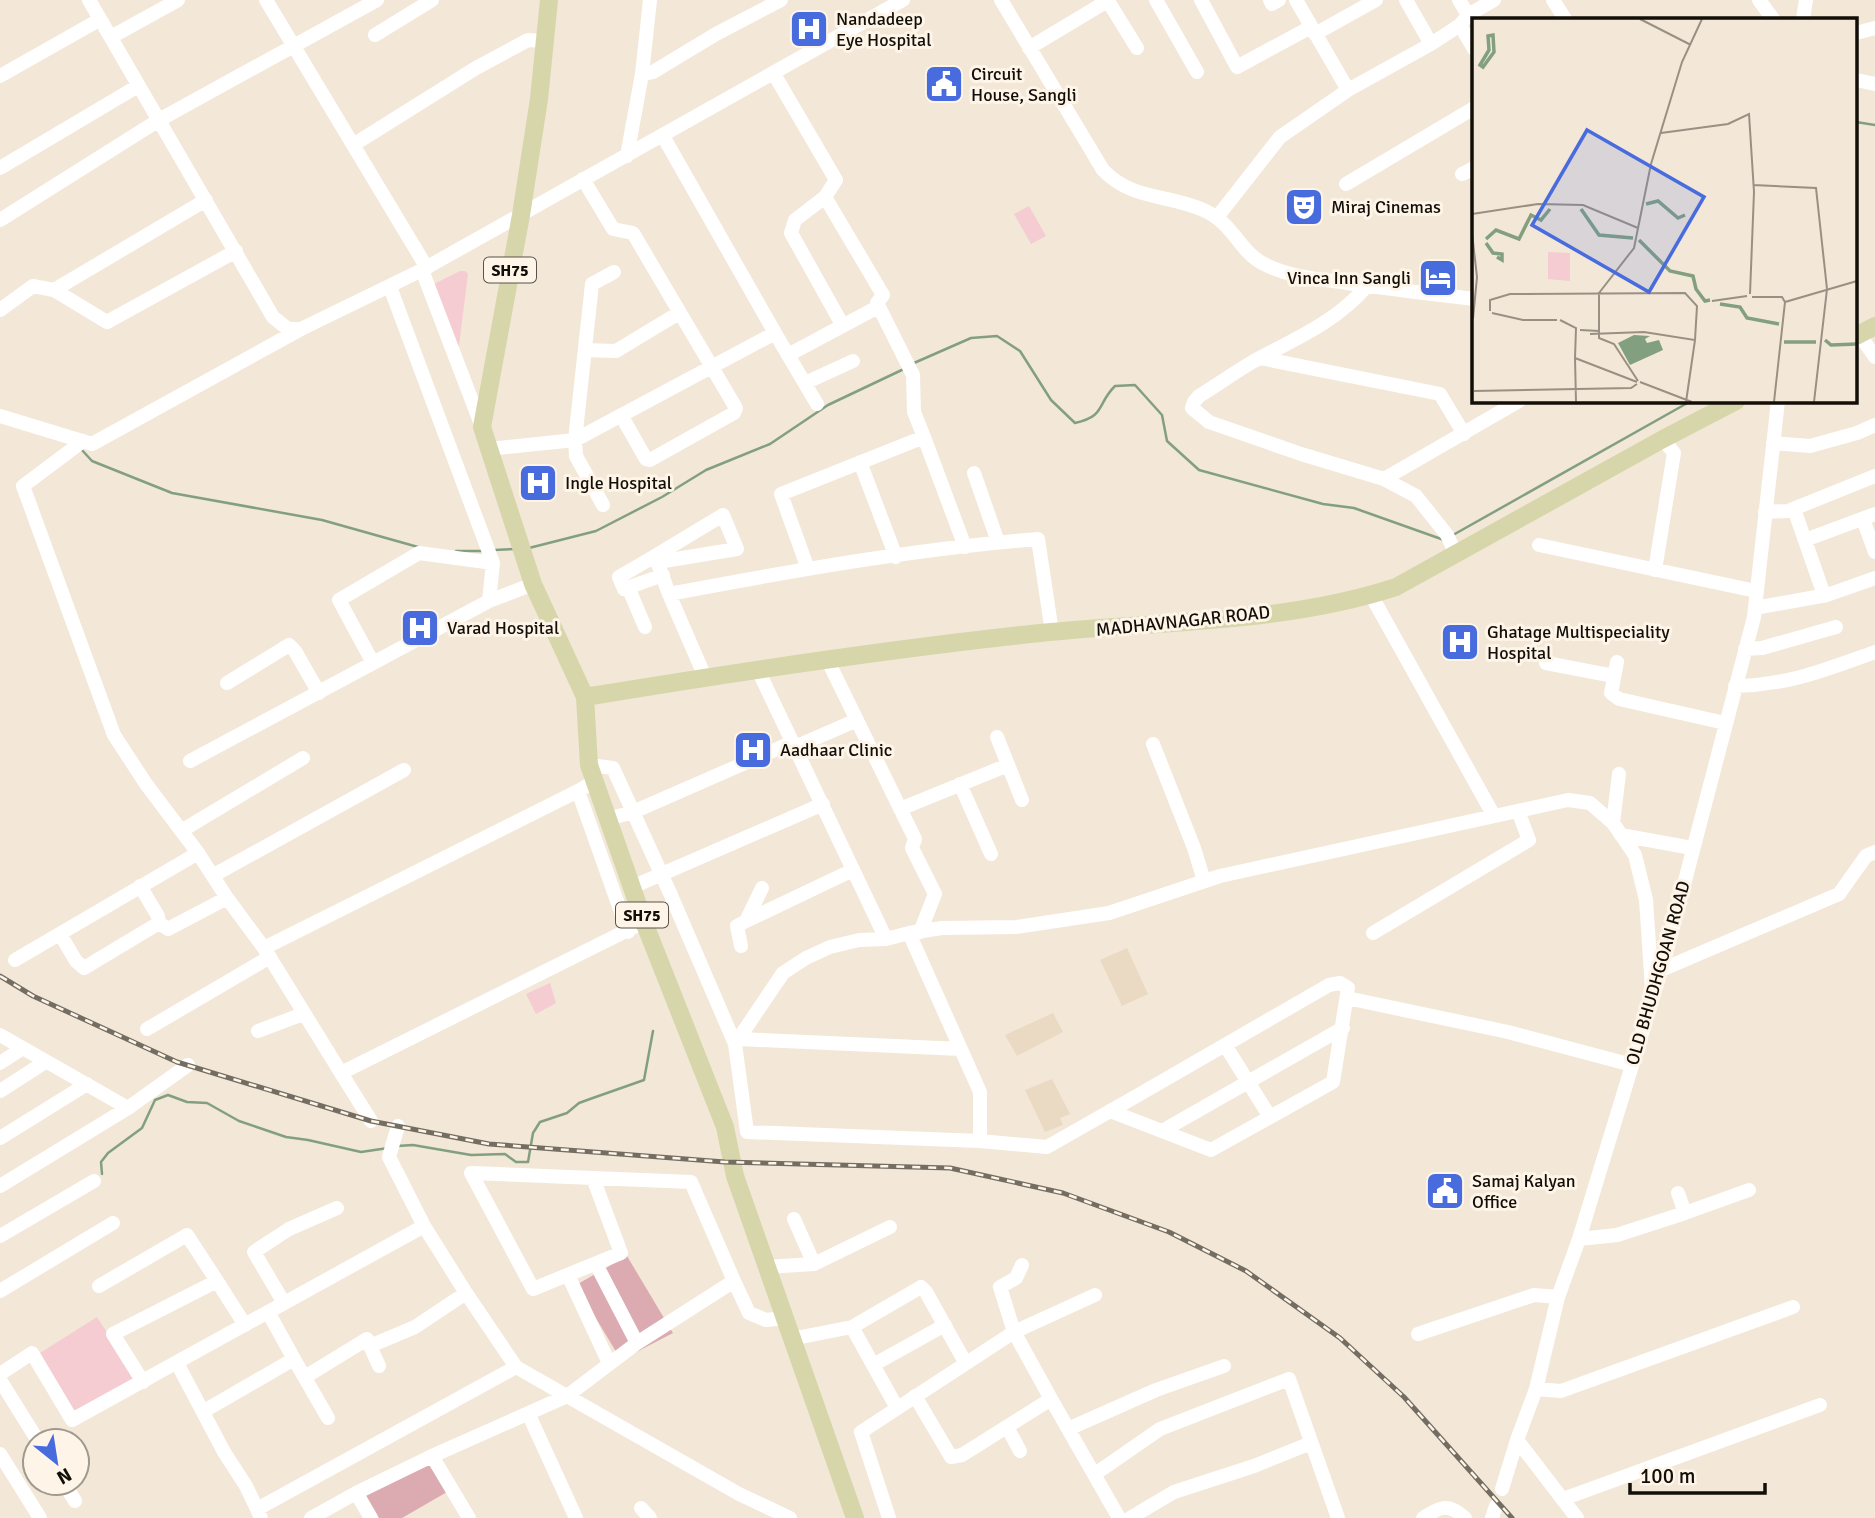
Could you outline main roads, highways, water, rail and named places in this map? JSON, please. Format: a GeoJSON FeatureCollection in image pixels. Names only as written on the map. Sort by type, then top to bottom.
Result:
{"type":"FeatureCollection","features":[{"type":"Feature","properties":{"kind":"main road","name":"SH75"},"geometry":{"type":"LineString","coordinates":[[549,0],[539,99],[482,427],[533,584],[585,697],[592,773],[644,922],[725,1127],[735,1176],[855,1518]]}},
{"type":"Feature","properties":{"kind":"main road","name":"MADHAVNAGAR ROAD"},"geometry":{"type":"LineString","coordinates":[[585,697],[705,677],[1052,632],[1134,627],[1286,611],[1371,596],[1396,587],[1734,402]]}},
{"type":"Feature","properties":{"kind":"waterway"},"geometry":{"type":"LineString","coordinates":[[1857,122],[1875,125]]}},
{"type":"Feature","properties":{"kind":"waterway"},"geometry":{"type":"LineString","coordinates":[[914,363],[971,338],[997,336],[1020,351],[1051,400],[1075,423],[1092,417],[1115,386],[1135,385],[1162,415],[1167,441],[1199,470],[1323,504],[1354,508],[1444,540]]}},
{"type":"Feature","properties":{"kind":"waterway"},"geometry":{"type":"LineString","coordinates":[[529,548],[596,531],[662,497],[706,470],[770,444],[828,405],[906,368]]}},
{"type":"Feature","properties":{"kind":"waterway"},"geometry":{"type":"LineString","coordinates":[[1453,535],[1689,402]]}},
{"type":"Feature","properties":{"kind":"waterway"},"geometry":{"type":"LineString","coordinates":[[81,449],[92,461],[172,493],[322,520],[418,547]]}},
{"type":"Feature","properties":{"kind":"waterway"},"geometry":{"type":"LineString","coordinates":[[494,550],[515,549]]}},
{"type":"Feature","properties":{"kind":"waterway"},"geometry":{"type":"LineString","coordinates":[[456,551],[484,551]]}},
{"type":"Feature","properties":{"kind":"waterway"},"geometry":{"type":"LineString","coordinates":[[397,1146],[413,1145],[471,1155],[505,1154],[516,1162],[528,1162],[533,1133],[540,1122],[567,1113],[579,1103],[644,1080],[653,1031]]}},
{"type":"Feature","properties":{"kind":"waterway"},"geometry":{"type":"LineString","coordinates":[[102,1174],[101,1162],[108,1153],[142,1128],[155,1100],[168,1095],[187,1102],[207,1103],[239,1121],[286,1137],[361,1152],[388,1148]]}},
{"type":"Feature","properties":{"kind":"railway"},"geometry":{"type":"LineString","coordinates":[[0,976],[33,996],[177,1062],[371,1121],[489,1144],[725,1162],[950,1168],[1063,1193],[1169,1232],[1246,1271],[1340,1338],[1404,1397],[1512,1518]]}},
{"type":"Feature","properties":{"kind":"place","name":"Nandadeep Eye Hospital"},"geometry":{"type":"Point","coordinates":[809,29]}},
{"type":"Feature","properties":{"kind":"place","name":"Circuit House, Sangli"},"geometry":{"type":"Point","coordinates":[944,84]}},
{"type":"Feature","properties":{"kind":"place","name":"Miraj Cinemas"},"geometry":{"type":"Point","coordinates":[1304,207]}},
{"type":"Feature","properties":{"kind":"place","name":"Vinca Inn Sangli"},"geometry":{"type":"Point","coordinates":[1438,278]}},
{"type":"Feature","properties":{"kind":"place","name":"Ingle Hospital"},"geometry":{"type":"Point","coordinates":[538,483]}},
{"type":"Feature","properties":{"kind":"place","name":"Varad Hospital"},"geometry":{"type":"Point","coordinates":[420,628]}},
{"type":"Feature","properties":{"kind":"place","name":"Ghatage Multispeciality Hospital"},"geometry":{"type":"Point","coordinates":[1460,642]}},
{"type":"Feature","properties":{"kind":"place","name":"Aadhaar Clinic"},"geometry":{"type":"Point","coordinates":[753,750]}},
{"type":"Feature","properties":{"kind":"place","name":"Samaj Kalyan Office"},"geometry":{"type":"Point","coordinates":[1445,1191]}}]}
